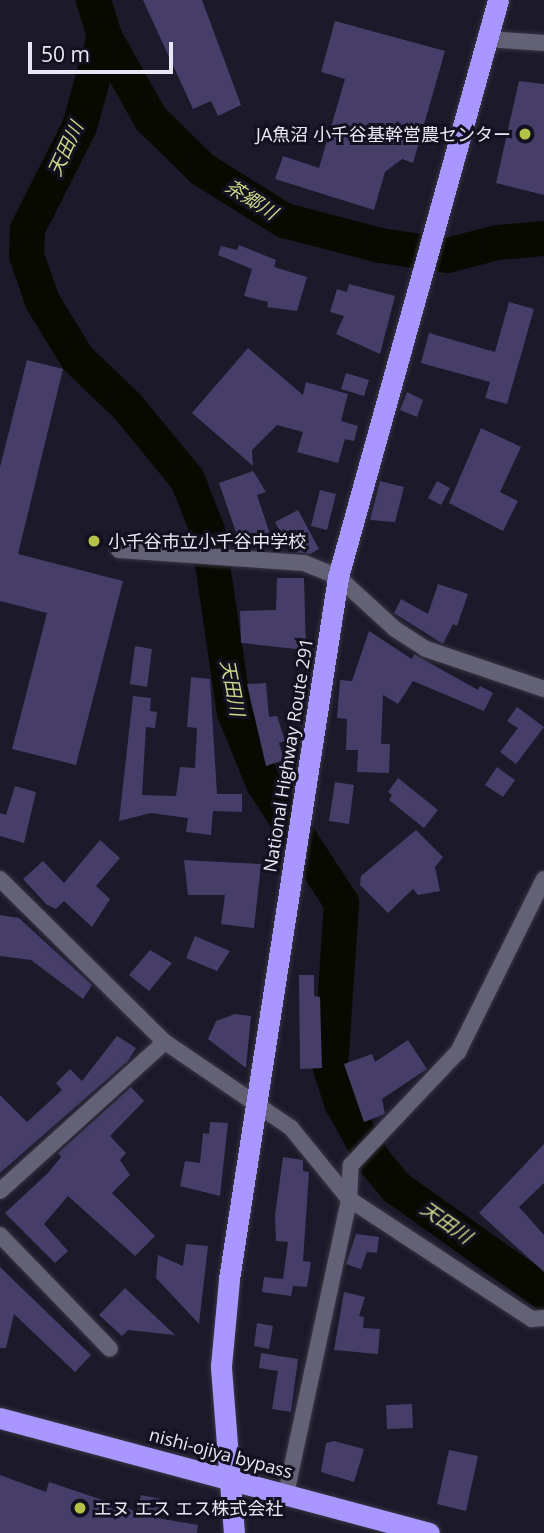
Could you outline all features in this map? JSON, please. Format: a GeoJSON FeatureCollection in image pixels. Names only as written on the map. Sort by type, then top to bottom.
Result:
{"type":"FeatureCollection","features":[{"type":"Feature","properties":{"kind":"highway","name":"National Highway Route 291"},"geometry":{"type":"LineString","coordinates":[[234,1533],[232,1480],[221,1366],[338,577],[498,0]]}},
{"type":"Feature","properties":{"kind":"highway","name":"nishi-ojiya bypass"},"geometry":{"type":"LineString","coordinates":[[0,1418],[429,1533]]}},
{"type":"Feature","properties":{"kind":"street"},"geometry":{"type":"LineString","coordinates":[[487,39],[544,43]]}},
{"type":"Feature","properties":{"kind":"street"},"geometry":{"type":"LineString","coordinates":[[119,550],[247,555],[304,563],[338,577],[395,629],[426,649],[544,689]]}},
{"type":"Feature","properties":{"kind":"street"},"geometry":{"type":"LineString","coordinates":[[0,879],[165,1042],[291,1128],[349,1199],[532,1319],[544,1318]]}},
{"type":"Feature","properties":{"kind":"street"},"geometry":{"type":"LineString","coordinates":[[286,1494],[349,1199],[351,1165],[458,1052],[544,879]]}},
{"type":"Feature","properties":{"kind":"street"},"geometry":{"type":"LineString","coordinates":[[0,1191],[165,1042]]}},
{"type":"Feature","properties":{"kind":"street"},"geometry":{"type":"LineString","coordinates":[[0,1235],[110,1349]]}},
{"type":"Feature","properties":{"kind":"building"},"geometry":{"type":"Polygon","coordinates":[[[143,0],[202,0],[241,105],[218,116],[211,101],[193,109],[143,0]]]}},
{"type":"Feature","properties":{"kind":"building"},"geometry":{"type":"Polygon","coordinates":[[[335,21],[445,51],[413,163],[402,159],[385,172],[374,210],[275,179],[283,156],[319,168],[345,79],[321,72],[335,21]]]}},
{"type":"Feature","properties":{"kind":"building","name":"JA魚沼 小千谷基幹営農センター"},"geometry":{"type":"Polygon","coordinates":[[[519,81],[544,84],[544,195],[496,183],[519,81]]]}},
{"type":"Feature","properties":{"kind":"building"},"geometry":{"type":"Polygon","coordinates":[[[239,245],[276,260],[274,267],[307,277],[297,311],[267,307],[268,302],[244,296],[252,269],[218,255],[221,246],[237,250],[239,245]]]}},
{"type":"Feature","properties":{"kind":"building"},"geometry":{"type":"Polygon","coordinates":[[[349,284],[395,296],[380,354],[336,334],[344,316],[330,312],[337,289],[347,292],[349,284]]]}},
{"type":"Feature","properties":{"kind":"building"},"geometry":{"type":"Polygon","coordinates":[[[509,302],[534,309],[507,404],[485,398],[490,382],[421,363],[429,333],[495,352],[509,302]]]}},
{"type":"Feature","properties":{"kind":"building"},"geometry":{"type":"Polygon","coordinates":[[[248,348],[303,395],[306,382],[348,394],[341,421],[358,426],[354,441],[345,439],[338,463],[297,452],[303,432],[277,425],[252,450],[253,466],[192,413],[248,348]]]}},
{"type":"Feature","properties":{"kind":"building"},"geometry":{"type":"Polygon","coordinates":[[[27,360],[63,369],[18,554],[123,581],[76,765],[12,749],[47,613],[0,601],[0,467],[27,360]]]}},
{"type":"Feature","properties":{"kind":"building"},"geometry":{"type":"Polygon","coordinates":[[[346,373],[369,380],[364,396],[341,389],[346,373]]]}},
{"type":"Feature","properties":{"kind":"building"},"geometry":{"type":"Polygon","coordinates":[[[407,392],[423,400],[417,417],[400,410],[407,392]]]}},
{"type":"Feature","properties":{"kind":"building"},"geometry":{"type":"Polygon","coordinates":[[[481,428],[521,447],[500,492],[518,501],[503,531],[449,503],[481,428]]]}},
{"type":"Feature","properties":{"kind":"building"},"geometry":{"type":"Polygon","coordinates":[[[253,471],[266,492],[257,495],[270,534],[240,544],[219,483],[253,471]]]}},
{"type":"Feature","properties":{"kind":"building"},"geometry":{"type":"Polygon","coordinates":[[[380,481],[404,487],[395,522],[370,520],[380,481]]]}},
{"type":"Feature","properties":{"kind":"building"},"geometry":{"type":"Polygon","coordinates":[[[437,481],[450,488],[441,505],[428,498],[437,481]]]}},
{"type":"Feature","properties":{"kind":"building"},"geometry":{"type":"Polygon","coordinates":[[[320,490],[336,494],[327,530],[311,526],[320,490]]]}},
{"type":"Feature","properties":{"kind":"building"},"geometry":{"type":"Polygon","coordinates":[[[298,510],[319,549],[310,554],[291,552],[275,522],[298,510]]]}},
{"type":"Feature","properties":{"kind":"building"},"geometry":{"type":"Polygon","coordinates":[[[277,578],[304,578],[306,650],[241,643],[240,611],[276,610],[277,578]]]}},
{"type":"Feature","properties":{"kind":"building"},"geometry":{"type":"Polygon","coordinates":[[[438,584],[468,594],[457,626],[453,624],[443,644],[394,613],[401,599],[428,614],[438,584]]]}},
{"type":"Feature","properties":{"kind":"building"},"geometry":{"type":"Polygon","coordinates":[[[369,631],[412,659],[414,654],[478,690],[480,686],[493,693],[484,711],[413,681],[398,704],[383,695],[381,744],[390,744],[389,773],[357,772],[358,750],[346,750],[347,719],[337,718],[340,680],[352,681],[369,631]]]}},
{"type":"Feature","properties":{"kind":"building"},"geometry":{"type":"Polygon","coordinates":[[[135,646],[152,649],[147,687],[130,684],[135,646]]]}},
{"type":"Feature","properties":{"kind":"building"},"geometry":{"type":"Polygon","coordinates":[[[191,677],[210,679],[217,794],[242,794],[242,812],[213,811],[211,835],[186,832],[188,818],[151,813],[119,821],[133,696],[151,698],[150,711],[157,712],[155,728],[146,727],[142,795],[176,796],[180,767],[195,768],[197,728],[187,727],[191,677]]]}},
{"type":"Feature","properties":{"kind":"building"},"geometry":{"type":"Polygon","coordinates":[[[266,683],[269,717],[277,716],[285,741],[279,743],[284,760],[266,766],[247,684],[266,683]]]}},
{"type":"Feature","properties":{"kind":"building"},"geometry":{"type":"Polygon","coordinates":[[[517,707],[544,727],[516,764],[500,752],[518,728],[507,721],[517,707]]]}},
{"type":"Feature","properties":{"kind":"building"},"geometry":{"type":"Polygon","coordinates":[[[497,767],[515,780],[503,797],[485,785],[497,767]]]}},
{"type":"Feature","properties":{"kind":"building"},"geometry":{"type":"Polygon","coordinates":[[[398,778],[438,810],[424,828],[389,800],[392,795],[388,792],[398,778]]]}},
{"type":"Feature","properties":{"kind":"building"},"geometry":{"type":"Polygon","coordinates":[[[335,782],[354,785],[349,824],[329,821],[335,782]]]}},
{"type":"Feature","properties":{"kind":"building"},"geometry":{"type":"Polygon","coordinates":[[[15,786],[36,792],[24,843],[0,836],[0,813],[6,815],[15,786]]]}},
{"type":"Feature","properties":{"kind":"building"},"geometry":{"type":"Polygon","coordinates":[[[416,830],[443,857],[435,867],[440,891],[418,895],[413,889],[388,913],[360,885],[361,876],[416,830]]]}},
{"type":"Feature","properties":{"kind":"building"},"geometry":{"type":"Polygon","coordinates":[[[100,840],[120,858],[96,886],[110,899],[92,927],[64,901],[56,909],[47,905],[23,879],[43,861],[64,883],[100,840]]]}},
{"type":"Feature","properties":{"kind":"building"},"geometry":{"type":"Polygon","coordinates":[[[184,860],[261,864],[254,928],[221,924],[225,895],[188,895],[184,860]]]}},
{"type":"Feature","properties":{"kind":"building"},"geometry":{"type":"Polygon","coordinates":[[[0,915],[19,918],[92,985],[83,999],[31,960],[0,956],[0,915]]]}},
{"type":"Feature","properties":{"kind":"building"},"geometry":{"type":"Polygon","coordinates":[[[195,936],[230,951],[217,971],[186,958],[195,936]]]}},
{"type":"Feature","properties":{"kind":"building"},"geometry":{"type":"Polygon","coordinates":[[[150,950],[172,963],[149,991],[129,975],[150,950]]]}},
{"type":"Feature","properties":{"kind":"building"},"geometry":{"type":"Polygon","coordinates":[[[299,975],[314,975],[314,996],[320,997],[322,1068],[300,1069],[299,975]]]}},
{"type":"Feature","properties":{"kind":"building"},"geometry":{"type":"Polygon","coordinates":[[[235,1014],[251,1016],[246,1068],[208,1039],[216,1021],[235,1014]]]}},
{"type":"Feature","properties":{"kind":"building"},"geometry":{"type":"Polygon","coordinates":[[[117,1036],[136,1048],[128,1061],[0,1173],[0,1095],[27,1122],[62,1090],[56,1083],[70,1069],[82,1081],[117,1036]]]}},
{"type":"Feature","properties":{"kind":"building"},"geometry":{"type":"Polygon","coordinates":[[[408,1040],[427,1069],[382,1099],[385,1114],[364,1122],[344,1064],[372,1054],[375,1062],[408,1040]]]}},
{"type":"Feature","properties":{"kind":"building"},"geometry":{"type":"Polygon","coordinates":[[[131,1087],[144,1101],[110,1136],[126,1153],[120,1160],[130,1175],[112,1193],[155,1236],[135,1256],[68,1196],[44,1224],[68,1251],[55,1263],[5,1213],[48,1173],[61,1157],[58,1153],[131,1087]]]}},
{"type":"Feature","properties":{"kind":"building"},"geometry":{"type":"Polygon","coordinates":[[[210,1122],[228,1123],[220,1196],[180,1186],[185,1161],[200,1163],[203,1133],[209,1134],[210,1122]]]}},
{"type":"Feature","properties":{"kind":"building"},"geometry":{"type":"Polygon","coordinates":[[[544,1144],[544,1183],[519,1207],[544,1235],[544,1272],[479,1213],[544,1144]]]}},
{"type":"Feature","properties":{"kind":"building"},"geometry":{"type":"Polygon","coordinates":[[[283,1157],[303,1160],[303,1171],[309,1172],[303,1261],[311,1262],[307,1287],[293,1286],[291,1296],[262,1292],[264,1277],[283,1279],[288,1242],[276,1241],[275,1215],[283,1157]]]}},
{"type":"Feature","properties":{"kind":"building"},"geometry":{"type":"Polygon","coordinates":[[[356,1234],[379,1237],[377,1253],[367,1252],[361,1269],[346,1264],[356,1234]]]}},
{"type":"Feature","properties":{"kind":"building"},"geometry":{"type":"Polygon","coordinates":[[[186,1244],[208,1246],[199,1324],[156,1278],[158,1255],[183,1266],[186,1244]]]}},
{"type":"Feature","properties":{"kind":"building"},"geometry":{"type":"Polygon","coordinates":[[[0,1267],[91,1355],[75,1372],[14,1314],[6,1348],[0,1348],[0,1267]]]}},
{"type":"Feature","properties":{"kind":"building"},"geometry":{"type":"Polygon","coordinates":[[[125,1288],[175,1335],[128,1330],[122,1336],[99,1315],[125,1288]]]}},
{"type":"Feature","properties":{"kind":"building"},"geometry":{"type":"Polygon","coordinates":[[[344,1292],[365,1297],[359,1316],[364,1317],[363,1328],[380,1329],[378,1354],[334,1350],[344,1292]]]}},
{"type":"Feature","properties":{"kind":"building"},"geometry":{"type":"Polygon","coordinates":[[[257,1323],[273,1326],[269,1349],[254,1346],[257,1323]]]}},
{"type":"Feature","properties":{"kind":"building"},"geometry":{"type":"Polygon","coordinates":[[[261,1353],[298,1359],[291,1412],[272,1409],[278,1371],[259,1368],[261,1353]]]}},
{"type":"Feature","properties":{"kind":"building"},"geometry":{"type":"Polygon","coordinates":[[[412,1404],[413,1428],[387,1429],[386,1405],[412,1404]]]}},
{"type":"Feature","properties":{"kind":"building"},"geometry":{"type":"Polygon","coordinates":[[[334,1441],[364,1449],[354,1482],[321,1472],[326,1443],[334,1441]]]}},
{"type":"Feature","properties":{"kind":"building"},"geometry":{"type":"Polygon","coordinates":[[[449,1450],[478,1456],[466,1511],[437,1504],[449,1450]]]}},
{"type":"Feature","properties":{"kind":"building","name":"エヌ エス エス株式会社"},"geometry":{"type":"Polygon","coordinates":[[[0,1475],[46,1492],[49,1482],[138,1512],[141,1495],[161,1499],[157,1518],[198,1525],[197,1533],[0,1533],[0,1475]]]}},
{"type":"Feature","properties":{"kind":"waterway","name":"茶郷川"},"geometry":{"type":"LineString","coordinates":[[93,0],[104,36],[150,118],[202,169],[284,220],[380,245],[447,255],[497,242],[544,238]]}},
{"type":"Feature","properties":{"kind":"waterway","name":"天田川"},"geometry":{"type":"LineString","coordinates":[[104,36],[79,126],[27,229],[26,255],[42,301],[77,358],[127,406],[187,479],[207,530],[234,712],[263,783],[341,902],[330,1068],[342,1104],[374,1161],[397,1188],[544,1292]]}},
{"type":"Feature","properties":{"kind":"place","name":"JA魚沼 小千谷基幹営農センター"},"geometry":{"type":"Point","coordinates":[525,134]}},
{"type":"Feature","properties":{"kind":"place","name":"小千谷市立小千谷中学校"},"geometry":{"type":"Point","coordinates":[94,541]}},
{"type":"Feature","properties":{"kind":"place","name":"エヌ エス エス株式会社"},"geometry":{"type":"Point","coordinates":[80,1508]}}]}
